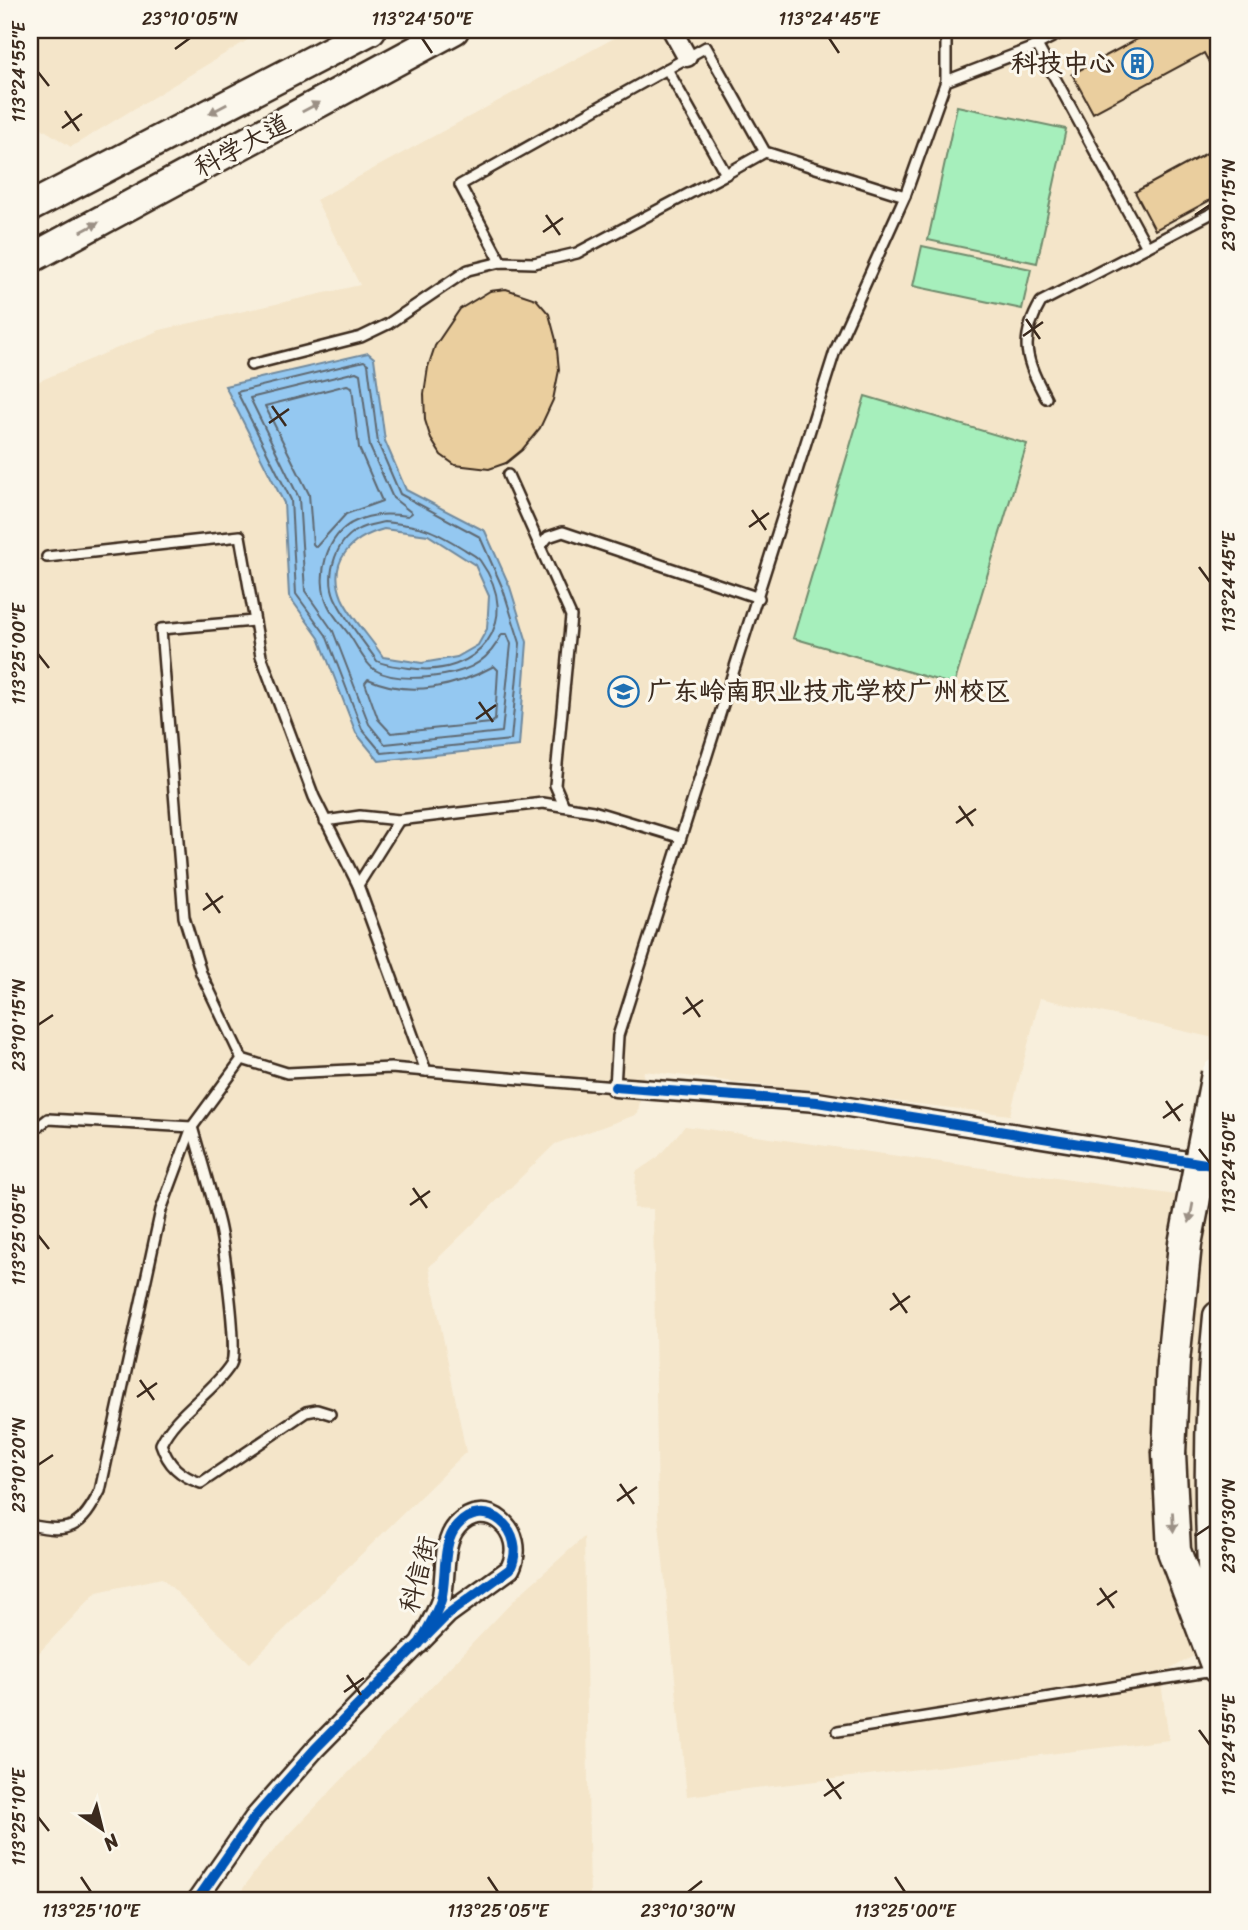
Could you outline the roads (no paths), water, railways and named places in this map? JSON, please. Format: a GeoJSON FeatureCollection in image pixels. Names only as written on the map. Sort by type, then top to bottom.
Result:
{"type":"FeatureCollection","features":[{"type":"Feature","properties":{"kind":"highway"},"geometry":{"type":"LineString","coordinates":[[1218,1074],[1185,1244],[1173,1362],[1169,1454],[1174,1551],[1218,1669]]}},
{"type":"Feature","properties":{"kind":"main road","name":"科学大道"},"geometry":{"type":"LineString","coordinates":[[30,208],[371,30]]}},
{"type":"Feature","properties":{"kind":"main road","name":"科学大道"},"geometry":{"type":"LineString","coordinates":[[30,259],[454,30]]}},
{"type":"Feature","properties":{"kind":"main road"},"geometry":{"type":"LineString","coordinates":[[1218,1316],[1213,1373],[1210,1485],[1218,1655]]}},
{"type":"Feature","properties":{"kind":"street"},"geometry":{"type":"LineString","coordinates":[[674,30],[687,57]]}},
{"type":"Feature","properties":{"kind":"street"},"geometry":{"type":"LineString","coordinates":[[615,1087],[817,1102],[1218,1166]]}},
{"type":"Feature","properties":{"kind":"street","name":"科信街"},"geometry":{"type":"LineString","coordinates":[[197,1900],[254,1818],[315,1749],[448,1615],[510,1569],[516,1558],[516,1545],[513,1534],[498,1519],[479,1515],[468,1517],[451,1534],[440,1603],[419,1644]]}},
{"type":"Feature","properties":{"kind":"lane"},"geometry":{"type":"LineString","coordinates":[[254,621],[160,629],[184,917],[201,973],[242,1059],[287,1073],[391,1068],[615,1087],[618,1036],[679,837],[759,598],[835,351],[905,196],[946,82],[946,30]]}},
{"type":"Feature","properties":{"kind":"lane"},"geometry":{"type":"LineString","coordinates":[[946,82],[1037,45],[1066,30]]}},
{"type":"Feature","properties":{"kind":"lane"},"geometry":{"type":"LineString","coordinates":[[1037,45],[1147,247]]}},
{"type":"Feature","properties":{"kind":"lane"},"geometry":{"type":"LineString","coordinates":[[501,262],[460,185],[706,47],[765,152],[905,196]]}},
{"type":"Feature","properties":{"kind":"lane"},"geometry":{"type":"LineString","coordinates":[[667,69],[726,174]]}},
{"type":"Feature","properties":{"kind":"lane"},"geometry":{"type":"LineString","coordinates":[[251,365],[362,337],[388,324],[468,270],[501,262],[534,263],[577,253],[765,152]]}},
{"type":"Feature","properties":{"kind":"lane"},"geometry":{"type":"LineString","coordinates":[[1046,398],[1032,371],[1025,346],[1028,323],[1041,302],[1218,210]]}},
{"type":"Feature","properties":{"kind":"lane"},"geometry":{"type":"LineString","coordinates":[[508,475],[571,616],[555,785],[564,806]]}},
{"type":"Feature","properties":{"kind":"lane"},"geometry":{"type":"LineString","coordinates":[[540,547],[548,537],[563,532],[759,598]]}},
{"type":"Feature","properties":{"kind":"lane"},"geometry":{"type":"LineString","coordinates":[[47,557],[240,536],[261,656],[325,821],[358,886],[426,1071]]}},
{"type":"Feature","properties":{"kind":"lane"},"geometry":{"type":"LineString","coordinates":[[325,821],[360,816],[400,820],[543,803],[593,811],[679,837]]}},
{"type":"Feature","properties":{"kind":"lane"},"geometry":{"type":"LineString","coordinates":[[358,886],[400,820]]}},
{"type":"Feature","properties":{"kind":"lane"},"geometry":{"type":"LineString","coordinates":[[30,1525],[52,1530],[70,1528],[87,1516],[100,1491],[161,1210],[192,1127],[242,1059]]}},
{"type":"Feature","properties":{"kind":"lane"},"geometry":{"type":"LineString","coordinates":[[30,1133],[48,1119],[192,1127]]}},
{"type":"Feature","properties":{"kind":"lane"},"geometry":{"type":"LineString","coordinates":[[192,1127],[219,1223],[234,1340],[234,1361],[212,1388],[167,1431],[161,1444],[167,1461],[186,1478],[201,1483],[306,1412],[317,1410],[330,1414]]}},
{"type":"Feature","properties":{"kind":"lane"},"geometry":{"type":"LineString","coordinates":[[838,1731],[1218,1669]]}},
{"type":"Feature","properties":{"kind":"water"},"geometry":{"type":"Polygon","coordinates":[[[368,353],[374,358],[385,441],[406,490],[485,531],[510,587],[527,642],[519,746],[379,761],[356,733],[319,638],[289,596],[284,503],[225,386],[368,353]],[[384,529],[361,538],[345,553],[340,562],[338,585],[342,598],[383,657],[422,663],[457,657],[478,645],[487,629],[489,596],[475,565],[428,535],[384,529]]]}},
{"type":"Feature","properties":{"kind":"place","name":"科技中心"},"geometry":{"type":"Point","coordinates":[1138,63]}},
{"type":"Feature","properties":{"kind":"place","name":"广东岭南职业技术学校广州校区"},"geometry":{"type":"Point","coordinates":[624,691]}}]}
